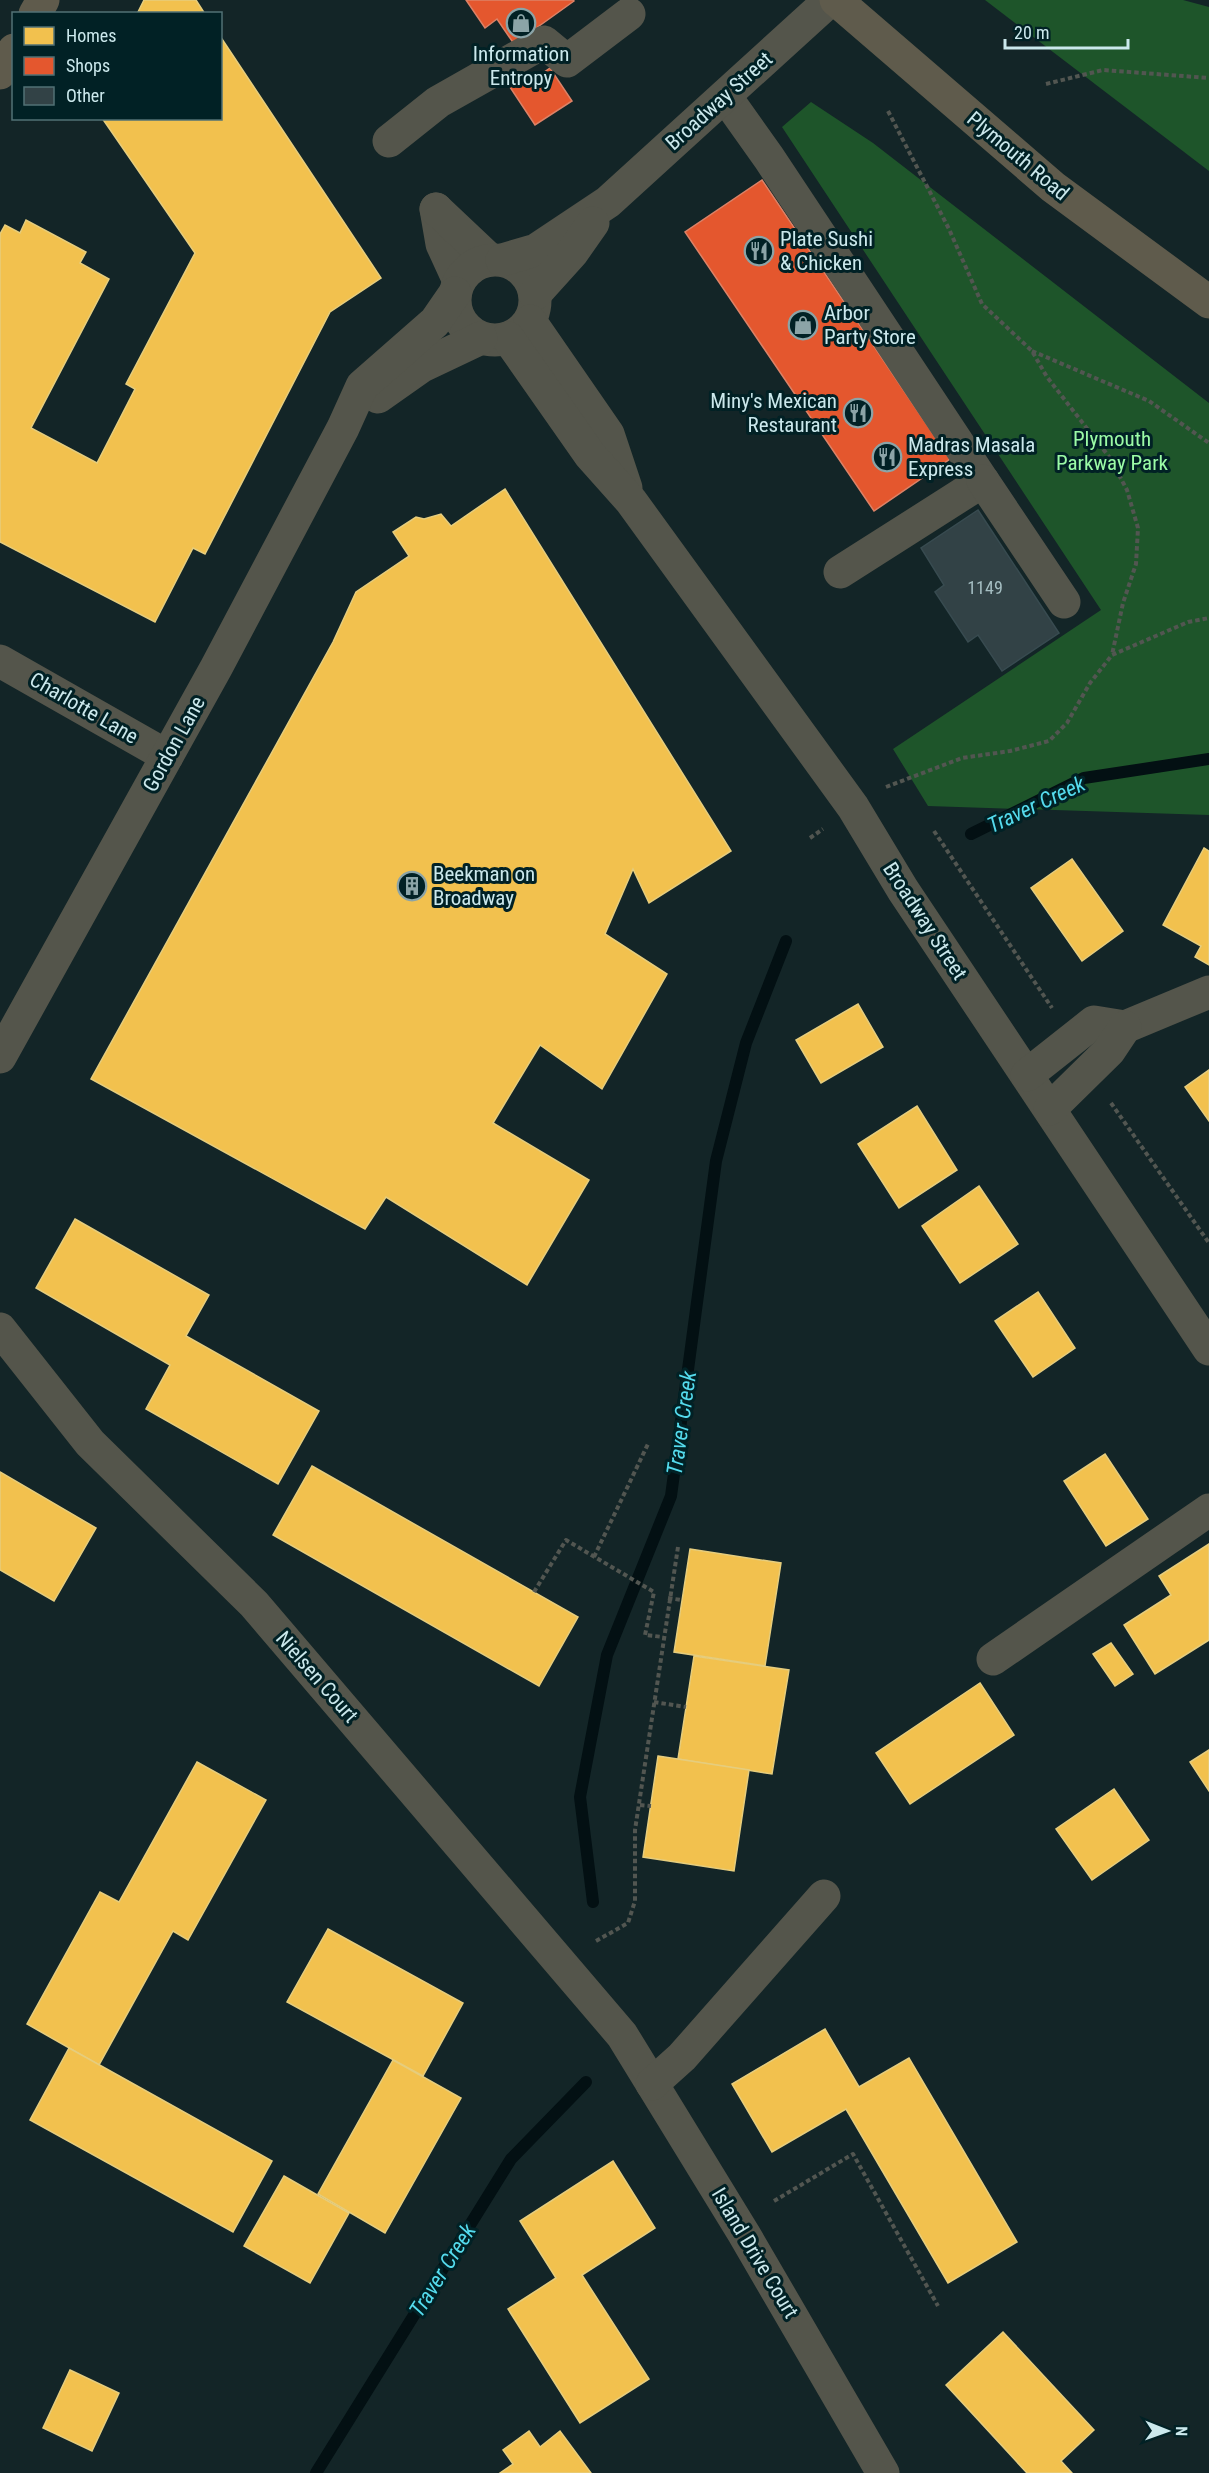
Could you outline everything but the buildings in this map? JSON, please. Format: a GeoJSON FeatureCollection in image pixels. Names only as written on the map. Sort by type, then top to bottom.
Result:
{"type":"FeatureCollection","features":[{"type":"Feature","properties":{"kind":"main road","name":"Plymouth Road"},"geometry":{"type":"LineString","coordinates":[[836,0],[1053,187],[1209,302]]}},
{"type":"Feature","properties":{"kind":"main road"},"geometry":{"type":"LineString","coordinates":[[0,73],[12,53]]}},
{"type":"Feature","properties":{"kind":"street","name":"Broadway Street"},"geometry":{"type":"LineString","coordinates":[[496,260],[536,250],[608,202],[830,0]]}},
{"type":"Feature","properties":{"kind":"street"},"geometry":{"type":"LineString","coordinates":[[389,141],[438,102],[544,42],[567,61],[629,14]]}},
{"type":"Feature","properties":{"kind":"street"},"geometry":{"type":"LineString","coordinates":[[725,96],[769,158],[1064,602]]}},
{"type":"Feature","properties":{"kind":"street","name":"Broadway Street"},"geometry":{"type":"LineString","coordinates":[[608,202],[572,253],[514,323],[608,434],[631,501],[853,807],[903,890],[1209,1349]]}},
{"type":"Feature","properties":{"kind":"street"},"geometry":{"type":"LineString","coordinates":[[436,209],[496,260],[525,272],[514,323],[460,320],[455,307],[457,287],[442,244],[436,209]]}},
{"type":"Feature","properties":{"kind":"street"},"geometry":{"type":"LineString","coordinates":[[457,287],[477,263],[496,260]]}},
{"type":"Feature","properties":{"kind":"street","name":"Gordon Lane"},"geometry":{"type":"LineString","coordinates":[[0,1058],[167,756],[343,428],[363,386],[435,322],[457,287]]}},
{"type":"Feature","properties":{"kind":"street","name":"Gordon Lane"},"geometry":{"type":"LineString","coordinates":[[343,428],[378,397],[422,366],[514,323]]}},
{"type":"Feature","properties":{"kind":"street"},"geometry":{"type":"LineString","coordinates":[[840,572],[983,481]]}},
{"type":"Feature","properties":{"kind":"street","name":"Charlotte Lane"},"geometry":{"type":"LineString","coordinates":[[0,661],[167,756]]}},
{"type":"Feature","properties":{"kind":"street"},"geometry":{"type":"LineString","coordinates":[[1027,1075],[1094,1022],[1125,1027],[1209,993]]}},
{"type":"Feature","properties":{"kind":"street"},"geometry":{"type":"LineString","coordinates":[[1050,1109],[1109,1051],[1125,1027]]}},
{"type":"Feature","properties":{"kind":"street","name":"Nielsen Court"},"geometry":{"type":"LineString","coordinates":[[0,1329],[90,1443],[254,1604],[622,2035]]}},
{"type":"Feature","properties":{"kind":"street"},"geometry":{"type":"LineString","coordinates":[[993,1659],[1209,1510]]}},
{"type":"Feature","properties":{"kind":"street"},"geometry":{"type":"LineString","coordinates":[[652,2084],[682,2057],[824,1896]]}},
{"type":"Feature","properties":{"kind":"street","name":"Island Drive Court"},"geometry":{"type":"LineString","coordinates":[[622,2035],[827,2374],[884,2473]]}},
{"type":"Feature","properties":{"kind":"path"},"geometry":{"type":"LineString","coordinates":[[1046,84],[1103,70],[1209,78]]}},
{"type":"Feature","properties":{"kind":"path"},"geometry":{"type":"LineString","coordinates":[[886,787],[962,758],[1010,751],[1049,741],[1067,723],[1090,683],[1112,655],[1123,603],[1136,564],[1138,528],[1127,490],[1110,458],[1047,377],[1032,351],[982,304],[949,228],[888,111]]}},
{"type":"Feature","properties":{"kind":"path"},"geometry":{"type":"LineString","coordinates":[[1032,351],[1149,400],[1209,443]]}},
{"type":"Feature","properties":{"kind":"path"},"geometry":{"type":"LineString","coordinates":[[1112,655],[1188,622],[1209,618]]}},
{"type":"Feature","properties":{"kind":"path"},"geometry":{"type":"LineString","coordinates":[[810,838],[824,829]]}},
{"type":"Feature","properties":{"kind":"path"},"geometry":{"type":"LineString","coordinates":[[594,1557],[648,1444]]}},
{"type":"Feature","properties":{"kind":"path"},"geometry":{"type":"LineString","coordinates":[[534,1592],[566,1540],[654,1592],[645,1635],[663,1637]]}},
{"type":"Feature","properties":{"kind":"path"},"geometry":{"type":"LineString","coordinates":[[596,1941],[628,1923],[635,1901],[635,1830],[668,1598],[678,1547]]}},
{"type":"Feature","properties":{"kind":"path"},"geometry":{"type":"LineString","coordinates":[[668,1598],[681,1600]]}},
{"type":"Feature","properties":{"kind":"path"},"geometry":{"type":"LineString","coordinates":[[654,1702],[686,1707]]}},
{"type":"Feature","properties":{"kind":"path"},"geometry":{"type":"LineString","coordinates":[[640,1805],[651,1806]]}},
{"type":"Feature","properties":{"kind":"path"},"geometry":{"type":"LineString","coordinates":[[774,2201],[853,2154],[938,2306]]}},
{"type":"Feature","properties":{"kind":"green space"},"geometry":{"type":"Polygon","coordinates":[[[985,0],[1183,0],[1209,7],[1209,171],[985,0]]]}},
{"type":"Feature","properties":{"kind":"green space","name":"Plymouth Parkway Park"},"geometry":{"type":"Polygon","coordinates":[[[811,102],[873,143],[1209,403],[1209,815],[928,806],[893,749],[1101,610],[782,127],[811,102]]]}},
{"type":"Feature","properties":{"kind":"waterway","name":"Traver Creek"},"geometry":{"type":"LineString","coordinates":[[971,834],[1084,778],[1209,759]]}},
{"type":"Feature","properties":{"kind":"waterway","name":"Traver Creek"},"geometry":{"type":"LineString","coordinates":[[593,1902],[580,1797],[607,1655],[671,1496],[716,1161],[746,1043],[786,941]]}},
{"type":"Feature","properties":{"kind":"waterway","name":"Traver Creek"},"geometry":{"type":"LineString","coordinates":[[316,2473],[511,2159],[586,2082]]}},
{"type":"Feature","properties":{"kind":"place","name":"Information Entropy"},"geometry":{"type":"Point","coordinates":[521,23]}},
{"type":"Feature","properties":{"kind":"place","name":"Plate Sushi & Chicken"},"geometry":{"type":"Point","coordinates":[759,251]}},
{"type":"Feature","properties":{"kind":"place","name":"Arbor Party Store"},"geometry":{"type":"Point","coordinates":[803,325]}},
{"type":"Feature","properties":{"kind":"place","name":"Miny's Mexican Restaurant"},"geometry":{"type":"Point","coordinates":[858,413]}},
{"type":"Feature","properties":{"kind":"place","name":"Madras Masala Express"},"geometry":{"type":"Point","coordinates":[887,457]}},
{"type":"Feature","properties":{"kind":"place","name":"Beekman on Broadway"},"geometry":{"type":"Point","coordinates":[412,886]}}]}
